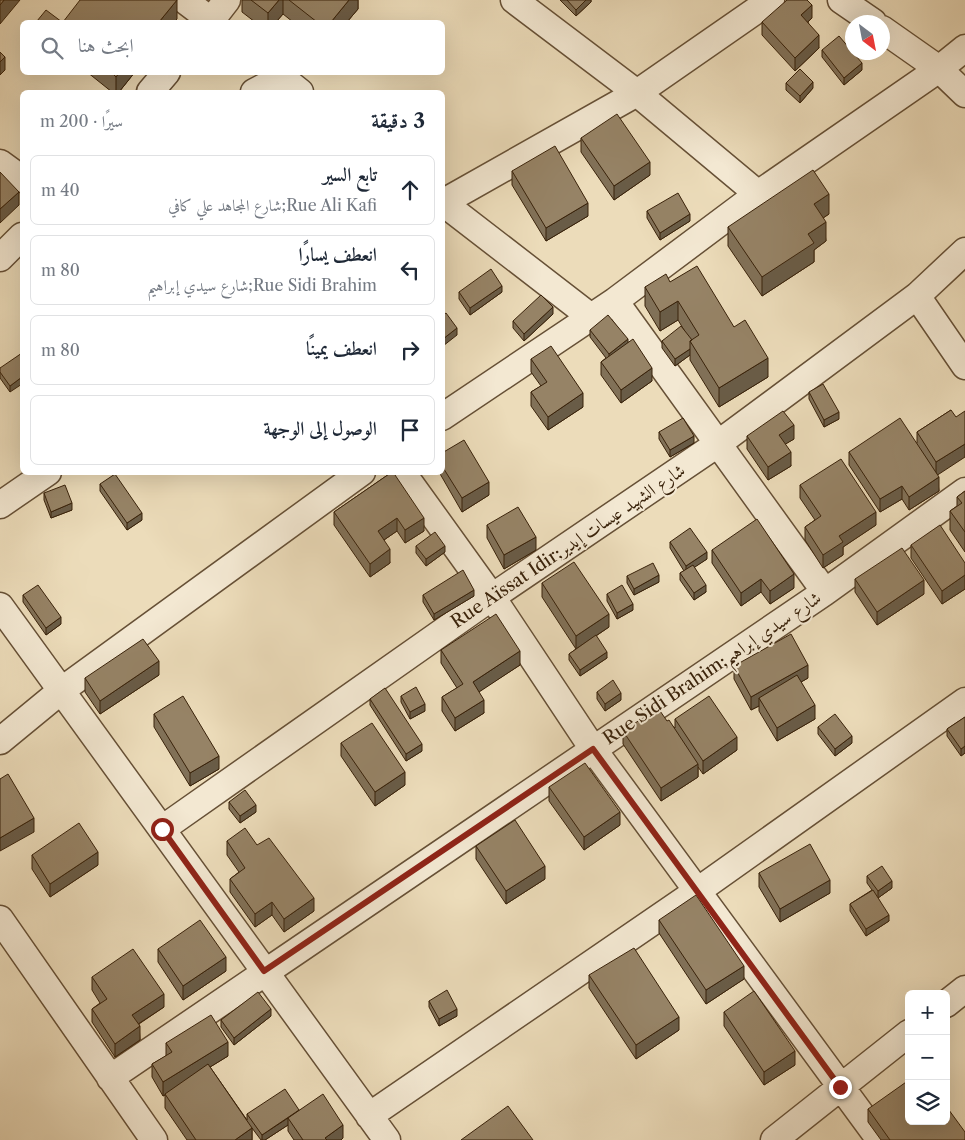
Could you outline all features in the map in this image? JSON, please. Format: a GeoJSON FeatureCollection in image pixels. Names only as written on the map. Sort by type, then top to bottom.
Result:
{"type":"FeatureCollection","features":[{"type":"Feature","properties":{"kind":"street"},"geometry":{"type":"LineString","coordinates":[[184,0],[209,20]]}},
{"type":"Feature","properties":{"kind":"street"},"geometry":{"type":"LineString","coordinates":[[212,20],[227,0]]}},
{"type":"Feature","properties":{"kind":"street"},"geometry":{"type":"LineString","coordinates":[[514,0],[637,93],[758,194]]}},
{"type":"Feature","properties":{"kind":"street"},"geometry":{"type":"LineString","coordinates":[[445,202],[637,93],[771,0]]}},
{"type":"Feature","properties":{"kind":"street"},"geometry":{"type":"LineString","coordinates":[[841,0],[863,15]]}},
{"type":"Feature","properties":{"kind":"street"},"geometry":{"type":"LineString","coordinates":[[890,35],[939,69],[965,94]]}},
{"type":"Feature","properties":{"kind":"street"},"geometry":{"type":"LineString","coordinates":[[445,415],[615,301],[758,194],[939,69],[965,48]]}},
{"type":"Feature","properties":{"kind":"street"},"geometry":{"type":"LineString","coordinates":[[152,90],[164,75]]}},
{"type":"Feature","properties":{"kind":"street"},"geometry":{"type":"LineString","coordinates":[[260,90],[285,81]]}},
{"type":"Feature","properties":{"kind":"street"},"geometry":{"type":"LineString","coordinates":[[0,163],[20,178]]}},
{"type":"Feature","properties":{"kind":"street"},"geometry":{"type":"LineString","coordinates":[[445,205],[591,317]]}},
{"type":"Feature","properties":{"kind":"street"},"geometry":{"type":"LineString","coordinates":[[0,258],[20,238]]}},
{"type":"Feature","properties":{"kind":"street","name":"Rue Aïssat Idir;شارع الشهيد عيسات إيدير"},"geometry":{"type":"LineString","coordinates":[[162,829],[492,598],[719,443],[917,296],[945,273],[965,251]]}},
{"type":"Feature","properties":{"kind":"street"},"geometry":{"type":"LineString","coordinates":[[917,296],[965,366]]}},
{"type":"Feature","properties":{"kind":"street"},"geometry":{"type":"LineString","coordinates":[[615,301],[825,592]]}},
{"type":"Feature","properties":{"kind":"street"},"geometry":{"type":"LineString","coordinates":[[0,506],[44,475]]}},
{"type":"Feature","properties":{"kind":"street"},"geometry":{"type":"LineString","coordinates":[[0,742],[62,690],[358,475]]}},
{"type":"Feature","properties":{"kind":"street"},"geometry":{"type":"LineString","coordinates":[[404,475],[492,598],[593,749],[696,892],[880,1140]]}},
{"type":"Feature","properties":{"kind":"street","name":"Rue Sidi Brahim;شارع سيدي إبراهيم"},"geometry":{"type":"LineString","coordinates":[[110,1078],[264,971],[825,592],[965,491]]}},
{"type":"Feature","properties":{"kind":"street"},"geometry":{"type":"LineString","coordinates":[[0,606],[387,1140]]}},
{"type":"Feature","properties":{"kind":"street"},"geometry":{"type":"LineString","coordinates":[[369,1116],[696,892],[965,700]]}},
{"type":"Feature","properties":{"kind":"street"},"geometry":{"type":"LineString","coordinates":[[0,919],[154,1140]]}},
{"type":"Feature","properties":{"kind":"street"},"geometry":{"type":"LineString","coordinates":[[950,1001],[965,989]]}},
{"type":"Feature","properties":{"kind":"street"},"geometry":{"type":"LineString","coordinates":[[774,1140],[906,1035]]}},
{"type":"Feature","properties":{"kind":"building"},"geometry":{"type":"Polygon","coordinates":[[[80,0],[177,0],[161,20],[65,20],[80,0]]]}},
{"type":"Feature","properties":{"kind":"building"},"geometry":{"type":"Polygon","coordinates":[[[251,0],[279,0],[268,13],[251,0]]]}},
{"type":"Feature","properties":{"kind":"building"},"geometry":{"type":"Polygon","coordinates":[[[289,0],[349,0],[333,20],[314,20],[289,0]]]}},
{"type":"Feature","properties":{"kind":"building"},"geometry":{"type":"Polygon","coordinates":[[[567,0],[586,0],[576,10],[567,0]]]}},
{"type":"Feature","properties":{"kind":"building"},"geometry":{"type":"Polygon","coordinates":[[[787,0],[807,0],[812,5],[801,15],[819,35],[795,58],[762,22],[787,0]]]}},
{"type":"Feature","properties":{"kind":"building"},"geometry":{"type":"Polygon","coordinates":[[[46,10],[59,20],[38,20],[46,10]]]}},
{"type":"Feature","properties":{"kind":"building"},"geometry":{"type":"Polygon","coordinates":[[[839,36],[845,43],[845,60],[859,60],[862,63],[844,78],[822,50],[839,36]]]}},
{"type":"Feature","properties":{"kind":"building"},"geometry":{"type":"Polygon","coordinates":[[[0,52],[5,57],[0,62],[0,52]]]}},
{"type":"Feature","properties":{"kind":"building"},"geometry":{"type":"Polygon","coordinates":[[[800,69],[813,82],[800,96],[786,83],[800,69]]]}},
{"type":"Feature","properties":{"kind":"building"},"geometry":{"type":"Polygon","coordinates":[[[617,114],[650,162],[614,186],[581,138],[617,114]]]}},
{"type":"Feature","properties":{"kind":"building"},"geometry":{"type":"Polygon","coordinates":[[[555,146],[588,203],[546,228],[512,171],[555,146]]]}},
{"type":"Feature","properties":{"kind":"building"},"geometry":{"type":"Polygon","coordinates":[[[813,170],[829,194],[814,204],[826,222],[808,234],[814,243],[762,277],[728,227],[813,170]]]}},
{"type":"Feature","properties":{"kind":"building"},"geometry":{"type":"Polygon","coordinates":[[[0,172],[19,192],[0,209],[0,172]]]}},
{"type":"Feature","properties":{"kind":"building"},"geometry":{"type":"Polygon","coordinates":[[[678,193],[690,214],[660,233],[647,211],[678,193]]]}},
{"type":"Feature","properties":{"kind":"building"},"geometry":{"type":"Polygon","coordinates":[[[697,266],[734,327],[745,320],[768,358],[719,388],[690,341],[699,335],[678,301],[660,312],[645,287],[666,274],[670,282],[697,266]]]}},
{"type":"Feature","properties":{"kind":"building"},"geometry":{"type":"Polygon","coordinates":[[[491,269],[502,286],[470,308],[459,292],[491,269]]]}},
{"type":"Feature","properties":{"kind":"building"},"geometry":{"type":"Polygon","coordinates":[[[541,295],[553,307],[524,334],[513,321],[541,295]]]}},
{"type":"Feature","properties":{"kind":"building"},"geometry":{"type":"Polygon","coordinates":[[[445,314],[457,328],[445,337],[445,314]]]}},
{"type":"Feature","properties":{"kind":"building"},"geometry":{"type":"Polygon","coordinates":[[[608,315],[628,339],[609,354],[590,330],[608,315]]]}},
{"type":"Feature","properties":{"kind":"building"},"geometry":{"type":"Polygon","coordinates":[[[681,326],[692,340],[690,341],[690,349],[675,359],[662,341],[681,326]]]}},
{"type":"Feature","properties":{"kind":"building"},"geometry":{"type":"Polygon","coordinates":[[[633,339],[652,368],[621,390],[601,362],[633,339]]]}},
{"type":"Feature","properties":{"kind":"building"},"geometry":{"type":"Polygon","coordinates":[[[551,346],[583,393],[548,417],[531,392],[547,382],[531,359],[551,346]]]}},
{"type":"Feature","properties":{"kind":"building"},"geometry":{"type":"Polygon","coordinates":[[[20,354],[20,378],[10,386],[0,372],[0,368],[20,354]]]}},
{"type":"Feature","properties":{"kind":"building"},"geometry":{"type":"Polygon","coordinates":[[[823,384],[839,412],[824,420],[809,392],[823,384]]]}},
{"type":"Feature","properties":{"kind":"building"},"geometry":{"type":"Polygon","coordinates":[[[951,410],[956,417],[965,411],[965,444],[936,462],[917,432],[951,410]]]}},
{"type":"Feature","properties":{"kind":"building"},"geometry":{"type":"Polygon","coordinates":[[[783,411],[794,425],[779,435],[791,452],[768,467],[747,436],[783,411]]]}},
{"type":"Feature","properties":{"kind":"building"},"geometry":{"type":"Polygon","coordinates":[[[683,418],[694,436],[670,450],[659,432],[683,418]]]}},
{"type":"Feature","properties":{"kind":"building"},"geometry":{"type":"Polygon","coordinates":[[[900,418],[939,477],[909,497],[902,486],[880,499],[849,452],[900,418]]]}},
{"type":"Feature","properties":{"kind":"building"},"geometry":{"type":"Polygon","coordinates":[[[464,440],[489,482],[462,498],[445,471],[445,451],[464,440]]]}},
{"type":"Feature","properties":{"kind":"building"},"geometry":{"type":"Polygon","coordinates":[[[841,459],[876,512],[839,536],[843,542],[823,555],[805,527],[821,516],[800,485],[841,459]]]}},
{"type":"Feature","properties":{"kind":"building"},"geometry":{"type":"Polygon","coordinates":[[[116,475],[142,513],[127,523],[100,484],[116,475]]]}},
{"type":"Feature","properties":{"kind":"building"},"geometry":{"type":"Polygon","coordinates":[[[388,475],[395,475],[424,518],[405,530],[397,518],[378,531],[390,549],[370,564],[334,512],[388,475]]]}},
{"type":"Feature","properties":{"kind":"building"},"geometry":{"type":"Polygon","coordinates":[[[65,485],[72,503],[51,512],[44,493],[65,485]]]}},
{"type":"Feature","properties":{"kind":"building"},"geometry":{"type":"Polygon","coordinates":[[[965,491],[965,532],[950,511],[962,503],[957,497],[965,491]]]}},
{"type":"Feature","properties":{"kind":"building"},"geometry":{"type":"Polygon","coordinates":[[[518,507],[536,537],[504,555],[487,525],[518,507]]]}},
{"type":"Feature","properties":{"kind":"building"},"geometry":{"type":"Polygon","coordinates":[[[757,519],[794,574],[770,591],[761,579],[741,593],[712,550],[757,519]]]}},
{"type":"Feature","properties":{"kind":"building"},"geometry":{"type":"Polygon","coordinates":[[[940,525],[965,563],[965,575],[942,591],[911,545],[940,525]]]}},
{"type":"Feature","properties":{"kind":"building"},"geometry":{"type":"Polygon","coordinates":[[[690,528],[707,552],[686,566],[670,542],[690,528]]]}},
{"type":"Feature","properties":{"kind":"building"},"geometry":{"type":"Polygon","coordinates":[[[435,532],[445,546],[426,559],[416,546],[435,532]]]}},
{"type":"Feature","properties":{"kind":"building"},"geometry":{"type":"Polygon","coordinates":[[[902,548],[924,580],[877,612],[855,579],[902,548]]]}},
{"type":"Feature","properties":{"kind":"building"},"geometry":{"type":"Polygon","coordinates":[[[574,562],[609,614],[576,636],[542,583],[574,562]]]}},
{"type":"Feature","properties":{"kind":"building"},"geometry":{"type":"Polygon","coordinates":[[[653,563],[659,575],[634,589],[627,576],[653,563]]]}},
{"type":"Feature","properties":{"kind":"building"},"geometry":{"type":"Polygon","coordinates":[[[693,565],[706,585],[694,593],[680,573],[693,565]]]}},
{"type":"Feature","properties":{"kind":"building"},"geometry":{"type":"Polygon","coordinates":[[[463,570],[474,590],[434,614],[423,595],[463,570]]]}},
{"type":"Feature","properties":{"kind":"building"},"geometry":{"type":"Polygon","coordinates":[[[38,585],[61,617],[46,628],[23,595],[38,585]]]}},
{"type":"Feature","properties":{"kind":"building"},"geometry":{"type":"Polygon","coordinates":[[[622,585],[633,604],[617,613],[607,594],[622,585]]]}},
{"type":"Feature","properties":{"kind":"building"},"geometry":{"type":"Polygon","coordinates":[[[496,614],[520,651],[473,682],[484,700],[455,718],[442,697],[463,684],[441,650],[496,614]]]}},
{"type":"Feature","properties":{"kind":"building"},"geometry":{"type":"Polygon","coordinates":[[[791,634],[808,665],[751,697],[734,666],[791,634]]]}},
{"type":"Feature","properties":{"kind":"building"},"geometry":{"type":"Polygon","coordinates":[[[596,635],[607,652],[580,670],[569,654],[596,635]]]}},
{"type":"Feature","properties":{"kind":"building"},"geometry":{"type":"Polygon","coordinates":[[[143,639],[159,661],[100,701],[85,678],[143,639]]]}},
{"type":"Feature","properties":{"kind":"building"},"geometry":{"type":"Polygon","coordinates":[[[797,675],[815,705],[777,728],[759,698],[797,675]]]}},
{"type":"Feature","properties":{"kind":"building"},"geometry":{"type":"Polygon","coordinates":[[[613,680],[621,693],[605,704],[597,692],[613,680]]]}},
{"type":"Feature","properties":{"kind":"building"},"geometry":{"type":"Polygon","coordinates":[[[416,687],[425,704],[410,712],[401,696],[416,687]]]}},
{"type":"Feature","properties":{"kind":"building"},"geometry":{"type":"Polygon","coordinates":[[[385,688],[422,744],[406,754],[370,699],[385,688]]]}},
{"type":"Feature","properties":{"kind":"building"},"geometry":{"type":"Polygon","coordinates":[[[183,696],[219,756],[190,773],[154,714],[183,696]]]}},
{"type":"Feature","properties":{"kind":"building"},"geometry":{"type":"Polygon","coordinates":[[[709,696],[737,737],[703,761],[675,719],[709,696]]]}},
{"type":"Feature","properties":{"kind":"building"},"geometry":{"type":"Polygon","coordinates":[[[658,708],[667,721],[669,720],[698,764],[661,788],[623,731],[658,708]]]}},
{"type":"Feature","properties":{"kind":"building"},"geometry":{"type":"Polygon","coordinates":[[[835,714],[852,736],[835,749],[818,727],[835,714]]]}},
{"type":"Feature","properties":{"kind":"building"},"geometry":{"type":"Polygon","coordinates":[[[965,717],[965,746],[961,749],[947,729],[965,717]]]}},
{"type":"Feature","properties":{"kind":"building"},"geometry":{"type":"Polygon","coordinates":[[[372,723],[405,772],[375,792],[341,743],[372,723]]]}},
{"type":"Feature","properties":{"kind":"building"},"geometry":{"type":"Polygon","coordinates":[[[585,763],[620,812],[584,837],[549,787],[585,763]]]}},
{"type":"Feature","properties":{"kind":"building"},"geometry":{"type":"Polygon","coordinates":[[[8,774],[34,818],[0,838],[0,779],[8,774]]]}},
{"type":"Feature","properties":{"kind":"building"},"geometry":{"type":"Polygon","coordinates":[[[245,790],[256,805],[240,816],[229,802],[245,790]]]}},
{"type":"Feature","properties":{"kind":"building"},"geometry":{"type":"Polygon","coordinates":[[[515,820],[545,866],[506,891],[476,846],[515,820]]]}},
{"type":"Feature","properties":{"kind":"building"},"geometry":{"type":"Polygon","coordinates":[[[79,823],[98,852],[50,884],[32,855],[79,823]]]}},
{"type":"Feature","properties":{"kind":"building"},"geometry":{"type":"Polygon","coordinates":[[[245,828],[257,845],[269,838],[314,898],[284,919],[272,902],[255,914],[230,879],[245,868],[227,841],[245,828]]]}},
{"type":"Feature","properties":{"kind":"building"},"geometry":{"type":"Polygon","coordinates":[[[810,844],[830,880],[780,909],[759,873],[810,844]]]}},
{"type":"Feature","properties":{"kind":"building"},"geometry":{"type":"Polygon","coordinates":[[[882,866],[892,881],[878,891],[867,876],[882,866]]]}},
{"type":"Feature","properties":{"kind":"building"},"geometry":{"type":"Polygon","coordinates":[[[873,890],[889,915],[866,929],[850,904],[873,890]]]}},
{"type":"Feature","properties":{"kind":"building"},"geometry":{"type":"Polygon","coordinates":[[[696,895],[744,966],[706,990],[659,920],[696,895]]]}},
{"type":"Feature","properties":{"kind":"building"},"geometry":{"type":"Polygon","coordinates":[[[200,920],[226,957],[183,986],[158,949],[200,920]]]}},
{"type":"Feature","properties":{"kind":"building"},"geometry":{"type":"Polygon","coordinates":[[[634,948],[679,1017],[636,1045],[589,975],[634,948]]]}},
{"type":"Feature","properties":{"kind":"building"},"geometry":{"type":"Polygon","coordinates":[[[133,949],[164,994],[132,1015],[140,1026],[115,1044],[92,1009],[107,999],[92,977],[133,949]]]}},
{"type":"Feature","properties":{"kind":"building"},"geometry":{"type":"Polygon","coordinates":[[[447,990],[457,1009],[439,1019],[429,1001],[447,990]]]}},
{"type":"Feature","properties":{"kind":"building"},"geometry":{"type":"Polygon","coordinates":[[[754,991],[795,1051],[764,1072],[724,1012],[754,991]]]}},
{"type":"Feature","properties":{"kind":"building"},"geometry":{"type":"Polygon","coordinates":[[[258,992],[271,1009],[234,1038],[221,1020],[258,992]]]}},
{"type":"Feature","properties":{"kind":"building"},"geometry":{"type":"Polygon","coordinates":[[[211,1015],[228,1042],[163,1082],[152,1064],[172,1052],[166,1043],[211,1015]]]}},
{"type":"Feature","properties":{"kind":"building"},"geometry":{"type":"Polygon","coordinates":[[[208,1064],[252,1128],[235,1140],[196,1140],[165,1094],[208,1064]]]}},
{"type":"Feature","properties":{"kind":"building"},"geometry":{"type":"Polygon","coordinates":[[[905,1083],[905,1125],[950,1125],[950,1111],[965,1132],[965,1140],[890,1140],[868,1109],[905,1083]]]}},
{"type":"Feature","properties":{"kind":"building"},"geometry":{"type":"Polygon","coordinates":[[[285,1089],[299,1110],[262,1135],[247,1114],[285,1089]]]}},
{"type":"Feature","properties":{"kind":"building"},"geometry":{"type":"Polygon","coordinates":[[[323,1094],[343,1125],[325,1138],[327,1140],[303,1140],[288,1118],[323,1094]]]}},
{"type":"Feature","properties":{"kind":"building"},"geometry":{"type":"Polygon","coordinates":[[[508,1106],[533,1140],[461,1140],[508,1106]]]}},
{"type":"Feature","properties":{"kind":"route"},"geometry":{"type":"LineString","coordinates":[[162,829],[264,971],[593,749],[840,1087]]}}]}
